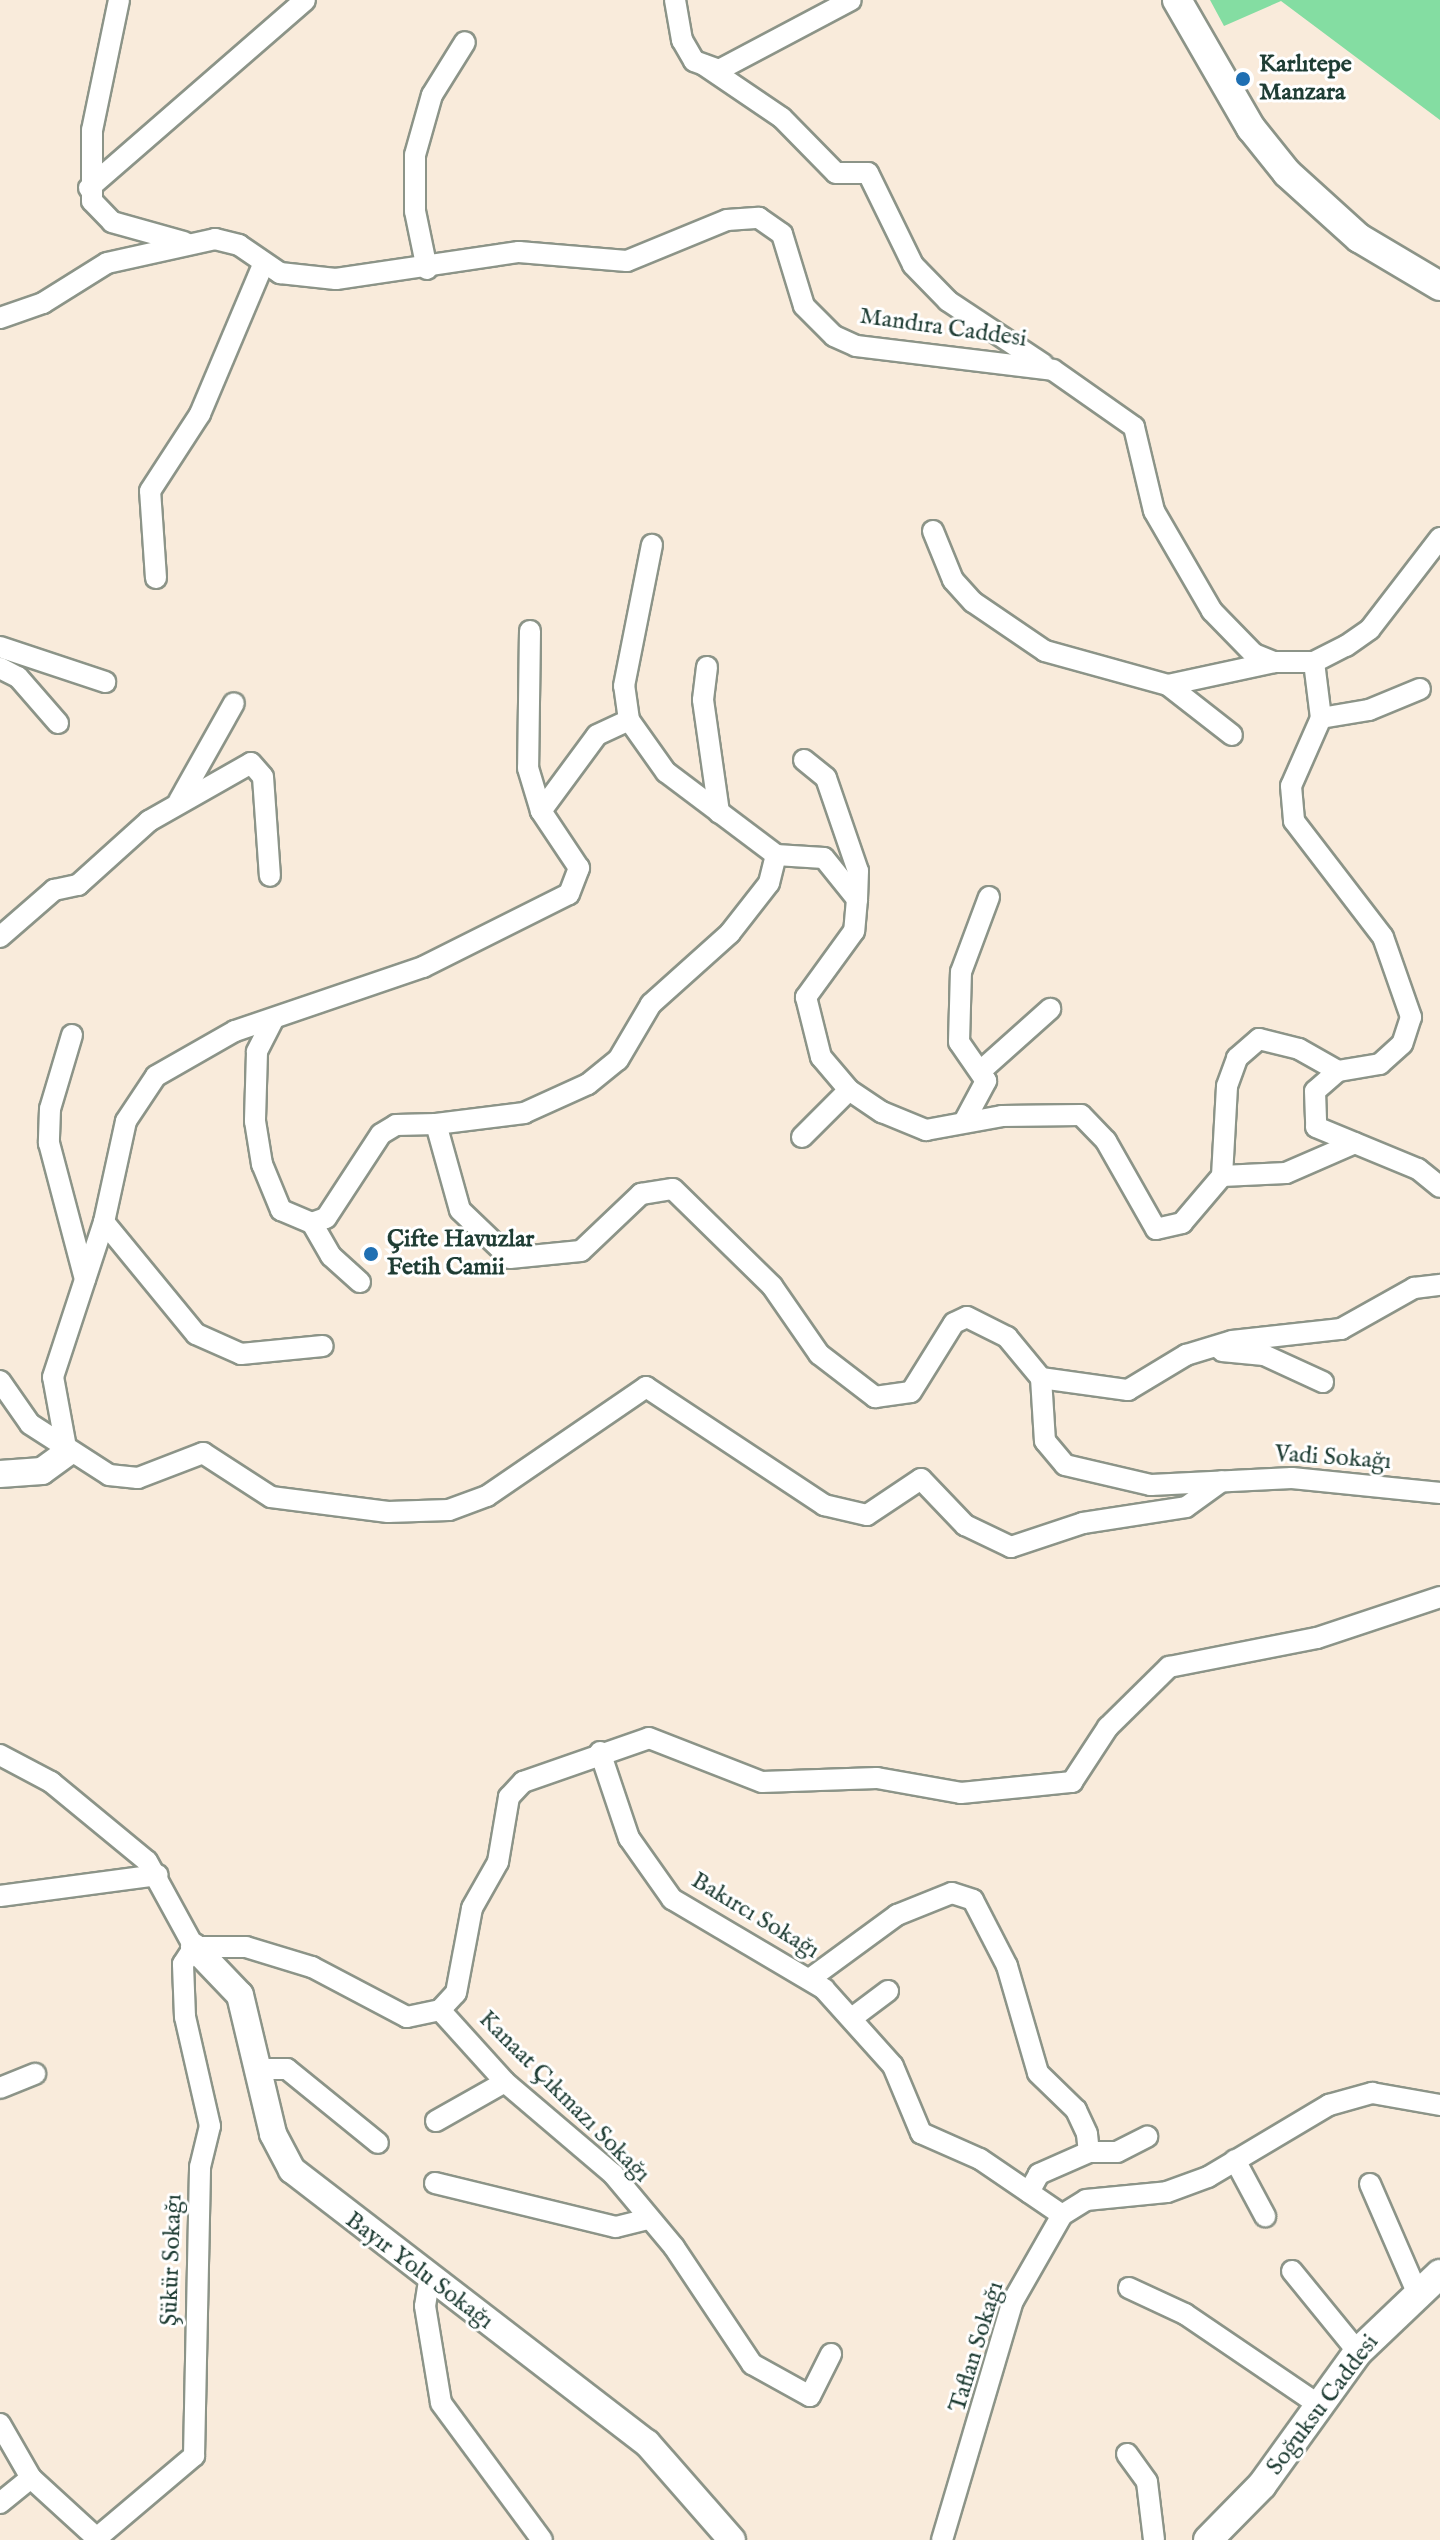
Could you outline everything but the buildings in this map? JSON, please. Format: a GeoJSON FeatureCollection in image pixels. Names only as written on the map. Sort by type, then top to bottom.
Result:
{"type":"FeatureCollection","features":[{"type":"Feature","properties":{"kind":"main road"},"geometry":{"type":"LineString","coordinates":[[1177,0],[1251,128],[1287,173],[1359,238],[1440,286]]}},
{"type":"Feature","properties":{"kind":"main road","name":"Soğuksu Caddesi"},"geometry":{"type":"LineString","coordinates":[[1208,2540],[1322,2407],[1358,2352],[1417,2292],[1440,2274]]}},
{"type":"Feature","properties":{"kind":"street"},"geometry":{"type":"LineString","coordinates":[[119,0],[92,130],[89,188],[112,222],[192,243]]}},
{"type":"Feature","properties":{"kind":"street"},"geometry":{"type":"LineString","coordinates":[[89,188],[305,0]]}},
{"type":"Feature","properties":{"kind":"street"},"geometry":{"type":"LineString","coordinates":[[675,0],[682,40],[704,65],[782,118],[836,173],[868,173],[913,265],[977,323],[1053,370]]}},
{"type":"Feature","properties":{"kind":"street"},"geometry":{"type":"LineString","coordinates":[[704,65],[719,70],[851,0]]}},
{"type":"Feature","properties":{"kind":"street"},"geometry":{"type":"LineString","coordinates":[[427,269],[415,211],[415,155],[432,95],[465,42]]}},
{"type":"Feature","properties":{"kind":"street","name":"Mandıra Caddesi"},"geometry":{"type":"LineString","coordinates":[[0,318],[43,303],[107,263],[192,243],[227,239],[262,267],[336,279],[427,269],[519,252],[627,261],[727,220],[759,218],[782,234],[804,306],[834,336],[856,346],[1053,370],[1134,427],[1154,511],[1212,611],[1239,645],[1274,662],[1314,662]]}},
{"type":"Feature","properties":{"kind":"street"},"geometry":{"type":"LineString","coordinates":[[156,578],[150,491],[200,414],[262,267]]}},
{"type":"Feature","properties":{"kind":"street"},"geometry":{"type":"LineString","coordinates":[[933,531],[953,580],[1006,631],[1108,673],[1168,685],[1274,662]]}},
{"type":"Feature","properties":{"kind":"street"},"geometry":{"type":"LineString","coordinates":[[1440,538],[1370,629],[1314,662],[1321,718],[1291,786],[1294,821],[1383,937],[1411,1017],[1402,1044],[1380,1064],[1338,1071],[1315,1091],[1316,1127],[1418,1169],[1440,1187]]}},
{"type":"Feature","properties":{"kind":"street"},"geometry":{"type":"LineString","coordinates":[[652,545],[624,686],[629,720],[666,772],[776,855],[824,858],[857,899]]}},
{"type":"Feature","properties":{"kind":"street"},"geometry":{"type":"LineString","coordinates":[[67,1453],[53,1377],[104,1222],[126,1121],[156,1076],[221,1037],[423,967],[569,894],[579,868],[541,811],[528,768],[530,631]]}},
{"type":"Feature","properties":{"kind":"street"},"geometry":{"type":"LineString","coordinates":[[0,647],[105,682]]}},
{"type":"Feature","properties":{"kind":"street"},"geometry":{"type":"LineString","coordinates":[[707,667],[703,700],[719,813]]}},
{"type":"Feature","properties":{"kind":"street"},"geometry":{"type":"LineString","coordinates":[[0,668],[18,677],[58,723]]}},
{"type":"Feature","properties":{"kind":"street"},"geometry":{"type":"LineString","coordinates":[[1168,685],[1232,735]]}},
{"type":"Feature","properties":{"kind":"street"},"geometry":{"type":"LineString","coordinates":[[1321,718],[1369,710],[1420,689]]}},
{"type":"Feature","properties":{"kind":"street"},"geometry":{"type":"LineString","coordinates":[[179,801],[234,703]]}},
{"type":"Feature","properties":{"kind":"street"},"geometry":{"type":"LineString","coordinates":[[541,811],[597,735],[629,720]]}},
{"type":"Feature","properties":{"kind":"street"},"geometry":{"type":"LineString","coordinates":[[804,760],[826,778],[858,871],[854,931],[806,997],[821,1057],[849,1090],[926,1130],[964,1122],[1081,1115],[1106,1141],[1156,1229],[1182,1223],[1222,1176],[1227,1086],[1237,1058],[1259,1039],[1299,1049],[1338,1071]]}},
{"type":"Feature","properties":{"kind":"street"},"geometry":{"type":"LineString","coordinates":[[0,937],[28,909],[78,885],[179,801],[251,763],[262,768],[270,876]]}},
{"type":"Feature","properties":{"kind":"street"},"geometry":{"type":"LineString","coordinates":[[312,1223],[326,1218],[381,1134],[396,1125],[436,1124],[524,1113],[588,1084],[618,1060],[651,1004],[730,933],[769,883],[776,855]]}},
{"type":"Feature","properties":{"kind":"street"},"geometry":{"type":"LineString","coordinates":[[964,1122],[986,1081],[984,1068],[966,1053],[957,1028],[965,955],[989,897]]}},
{"type":"Feature","properties":{"kind":"street"},"geometry":{"type":"LineString","coordinates":[[984,1068],[1050,1009]]}},
{"type":"Feature","properties":{"kind":"street"},"geometry":{"type":"LineString","coordinates":[[273,1020],[257,1052],[262,1164],[281,1210],[312,1223],[331,1256],[360,1282]]}},
{"type":"Feature","properties":{"kind":"street"},"geometry":{"type":"LineString","coordinates":[[72,1035],[50,1109],[49,1143],[85,1283]]}},
{"type":"Feature","properties":{"kind":"street"},"geometry":{"type":"LineString","coordinates":[[802,1137],[849,1090]]}},
{"type":"Feature","properties":{"kind":"street"},"geometry":{"type":"LineString","coordinates":[[436,1124],[460,1210],[510,1258],[581,1251],[641,1194],[673,1189],[772,1286],[819,1354],[853,1386],[875,1397],[911,1392],[954,1323],[967,1317],[1007,1337],[1041,1378],[1128,1390],[1202,1350],[1341,1329],[1414,1288],[1440,1285]]}},
{"type":"Feature","properties":{"kind":"street"},"geometry":{"type":"LineString","coordinates":[[1222,1176],[1286,1173],[1355,1143]]}},
{"type":"Feature","properties":{"kind":"street"},"geometry":{"type":"LineString","coordinates":[[104,1222],[196,1334],[241,1354],[323,1346]]}},
{"type":"Feature","properties":{"kind":"street"},"geometry":{"type":"LineString","coordinates":[[1202,1350],[1264,1355],[1323,1382]]}},
{"type":"Feature","properties":{"kind":"street","name":"Vadi Sokağı"},"geometry":{"type":"LineString","coordinates":[[1041,1378],[1045,1441],[1065,1465],[1151,1485],[1292,1478],[1440,1493]]}},
{"type":"Feature","properties":{"kind":"street"},"geometry":{"type":"LineString","coordinates":[[0,1381],[30,1424],[67,1453],[123,1478],[203,1453],[271,1497],[388,1512],[449,1510],[487,1496],[646,1387],[824,1505],[867,1515],[921,1479],[965,1525],[1011,1547],[1083,1523],[1186,1507],[1222,1481]]}},
{"type":"Feature","properties":{"kind":"street"},"geometry":{"type":"LineString","coordinates":[[0,1474],[42,1471],[67,1453]]}},
{"type":"Feature","properties":{"kind":"street"},"geometry":{"type":"LineString","coordinates":[[0,1755],[107,1823],[158,1875],[194,1947],[246,1947],[312,1967],[407,2017],[440,2010],[456,1993],[472,1908],[498,1862],[509,1797],[523,1782],[600,1752],[649,1738],[762,1782],[877,1778],[961,1793],[1072,1782],[1108,1727],[1169,1667],[1317,1638],[1440,1597]]}},
{"type":"Feature","properties":{"kind":"street","name":"Bakırcı Sokağı"},"geometry":{"type":"LineString","coordinates":[[600,1752],[629,1838],[672,1899],[811,1978],[852,2018],[893,2066],[921,2133],[980,2159],[1062,2215]]}},
{"type":"Feature","properties":{"kind":"street"},"geometry":{"type":"LineString","coordinates":[[0,1896],[158,1875]]}},
{"type":"Feature","properties":{"kind":"street"},"geometry":{"type":"LineString","coordinates":[[811,1978],[897,1915],[952,1893],[973,1900],[1007,1966],[1038,2073],[1085,2122],[1089,2152]]}},
{"type":"Feature","properties":{"kind":"street","name":"Bayır Yolu Sokağı"},"geometry":{"type":"LineString","coordinates":[[194,1947],[240,1995],[273,2134],[292,2170],[429,2281],[647,2443],[732,2540]]}},
{"type":"Feature","properties":{"kind":"street","name":"Şükür Sokağı"},"geometry":{"type":"LineString","coordinates":[[99,2539],[194,2456],[200,2167],[210,2126],[185,2017],[183,1964],[194,1947]]}},
{"type":"Feature","properties":{"kind":"street"},"geometry":{"type":"LineString","coordinates":[[852,2018],[888,1991]]}},
{"type":"Feature","properties":{"kind":"street","name":"Kanaat Çıkmazı Sokağı"},"geometry":{"type":"LineString","coordinates":[[440,2010],[505,2082],[613,2174],[649,2219],[752,2364],[810,2396],[831,2354]]}},
{"type":"Feature","properties":{"kind":"street"},"geometry":{"type":"LineString","coordinates":[[259,2069],[287,2069],[378,2143]]}},
{"type":"Feature","properties":{"kind":"street"},"geometry":{"type":"LineString","coordinates":[[0,2088],[35,2074]]}},
{"type":"Feature","properties":{"kind":"street"},"geometry":{"type":"LineString","coordinates":[[436,2121],[505,2082]]}},
{"type":"Feature","properties":{"kind":"street"},"geometry":{"type":"LineString","coordinates":[[1062,2215],[1086,2200],[1167,2192],[1235,2160],[1329,2105],[1372,2093],[1440,2105]]}},
{"type":"Feature","properties":{"kind":"street"},"geometry":{"type":"LineString","coordinates":[[1029,2192],[1039,2174],[1089,2152],[1117,2152],[1147,2137]]}},
{"type":"Feature","properties":{"kind":"street"},"geometry":{"type":"LineString","coordinates":[[1235,2160],[1265,2216]]}},
{"type":"Feature","properties":{"kind":"street"},"geometry":{"type":"LineString","coordinates":[[435,2183],[616,2227],[649,2219]]}},
{"type":"Feature","properties":{"kind":"street"},"geometry":{"type":"LineString","coordinates":[[1370,2184],[1417,2292]]}},
{"type":"Feature","properties":{"kind":"street","name":"Taflan Sokağı"},"geometry":{"type":"LineString","coordinates":[[942,2540],[1013,2301],[1062,2215]]}},
{"type":"Feature","properties":{"kind":"street"},"geometry":{"type":"LineString","coordinates":[[1292,2271],[1358,2352]]}},
{"type":"Feature","properties":{"kind":"street"},"geometry":{"type":"LineString","coordinates":[[429,2281],[425,2306],[441,2403],[542,2540]]}},
{"type":"Feature","properties":{"kind":"street"},"geometry":{"type":"LineString","coordinates":[[1129,2288],[1185,2314],[1322,2407]]}},
{"type":"Feature","properties":{"kind":"street"},"geometry":{"type":"LineString","coordinates":[[0,2424],[31,2478],[99,2539]]}},
{"type":"Feature","properties":{"kind":"street"},"geometry":{"type":"LineString","coordinates":[[1127,2454],[1147,2482],[1154,2540]]}},
{"type":"Feature","properties":{"kind":"street"},"geometry":{"type":"LineString","coordinates":[[0,2503],[31,2478]]}},
{"type":"Feature","properties":{"kind":"green space"},"geometry":{"type":"Polygon","coordinates":[[[1210,0],[1440,0],[1440,120],[1281,1],[1224,26],[1210,0]]]}},
{"type":"Feature","properties":{"kind":"place","name":"Karlıtepe Manzara"},"geometry":{"type":"Point","coordinates":[1243,79]}},
{"type":"Feature","properties":{"kind":"place","name":"Çifte Havuzlar Fetih Camii"},"geometry":{"type":"Point","coordinates":[371,1254]}}]}
